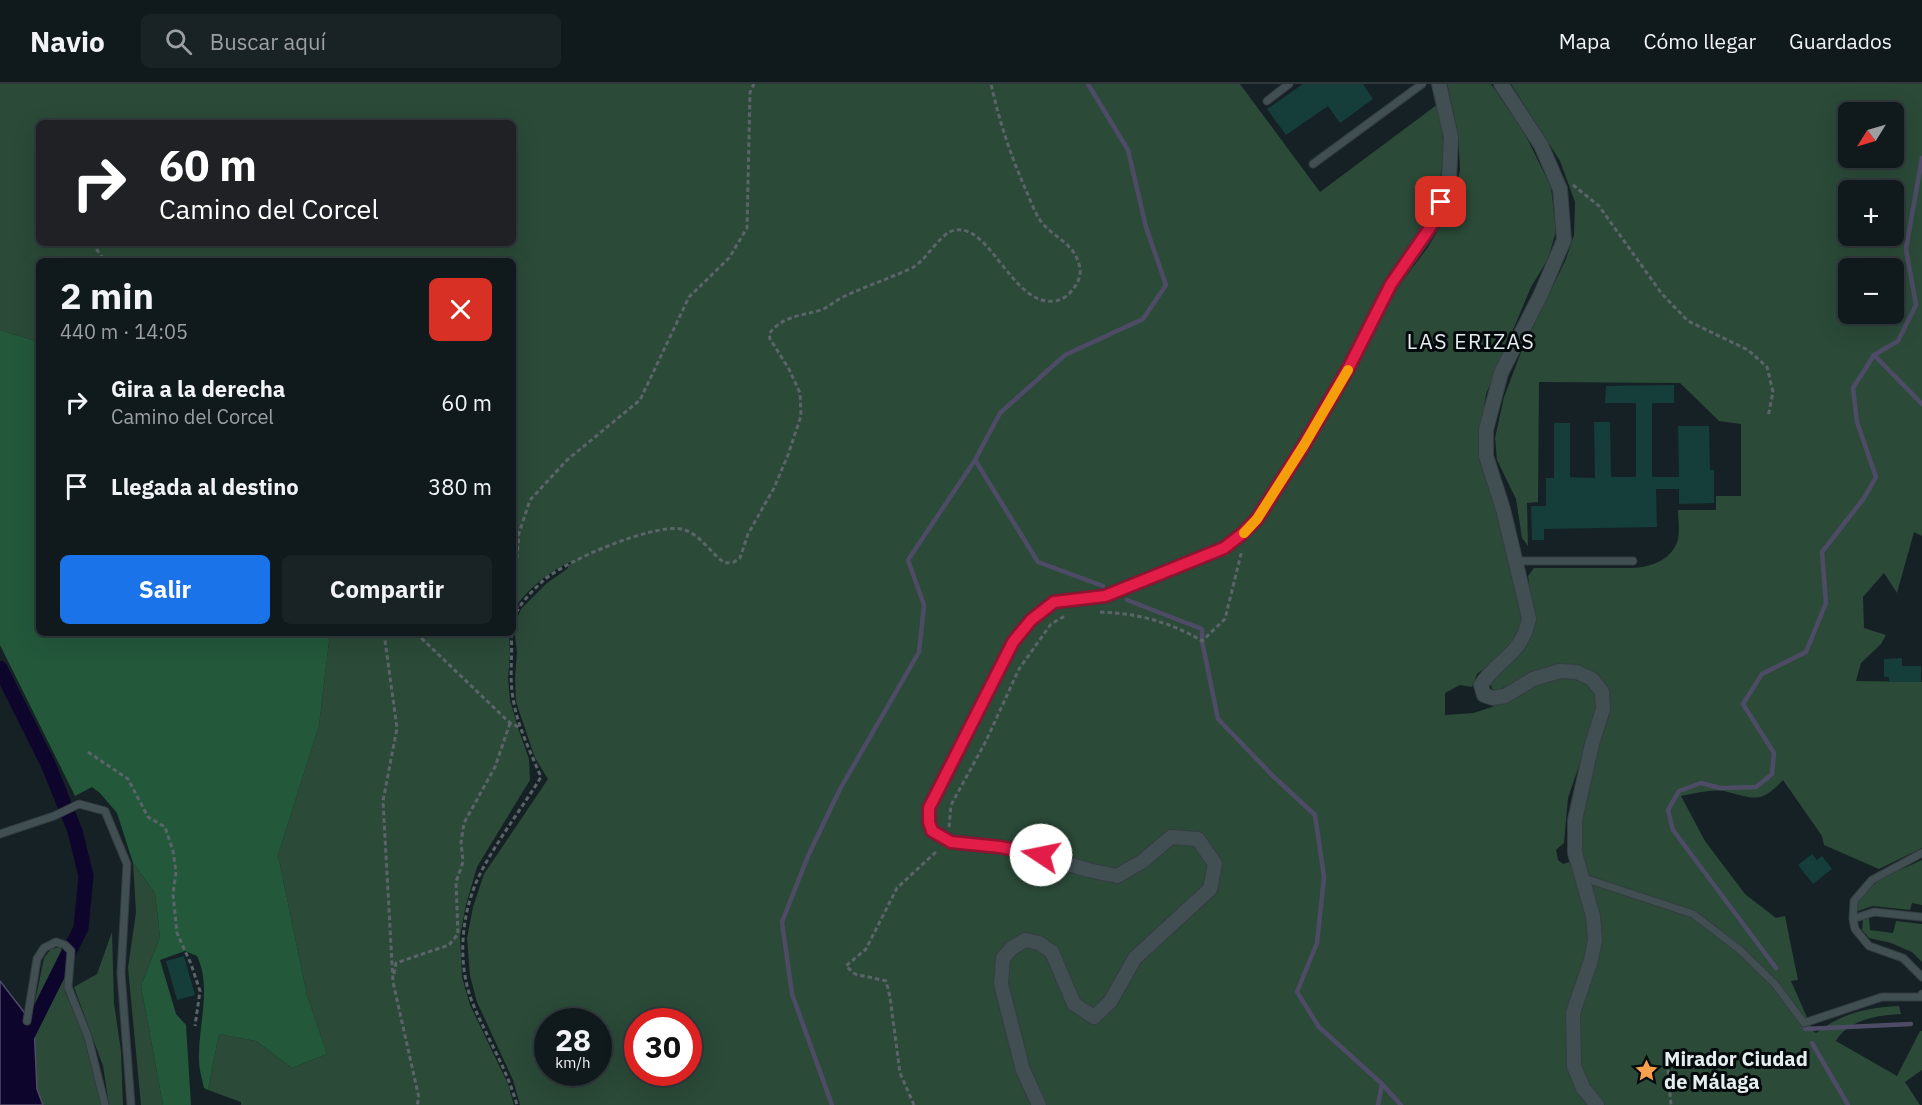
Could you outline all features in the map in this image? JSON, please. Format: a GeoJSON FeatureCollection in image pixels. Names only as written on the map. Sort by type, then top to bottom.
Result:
{"type":"FeatureCollection","features":[{"type":"Feature","properties":{"kind":"street"},"geometry":{"type":"LineString","coordinates":[[1039,1105],[1023,1070],[1001,984],[1003,958],[1011,948],[1025,939],[1040,943],[1052,952],[1074,1004],[1094,1017],[1110,1002],[1135,958],[1210,889],[1215,864],[1198,839],[1171,837],[1143,861],[1117,876],[1088,870],[1041,855],[948,840],[932,831],[929,822],[929,808],[1013,642],[1031,620],[1054,602],[1105,596],[1224,548],[1257,519],[1304,445],[1349,367],[1391,284],[1431,226],[1449,180],[1451,137],[1439,84]]}},
{"type":"Feature","properties":{"kind":"street"},"geometry":{"type":"LineString","coordinates":[[1501,84],[1541,145],[1560,189],[1564,240],[1541,294],[1501,373],[1486,430],[1486,456],[1516,561],[1529,618],[1527,633],[1503,663],[1486,676],[1481,685],[1484,695],[1493,698],[1505,696],[1533,678],[1560,671],[1576,672],[1592,679],[1602,692],[1603,709],[1592,744],[1575,820],[1575,853],[1593,916],[1595,940],[1591,960],[1573,1013],[1574,1065],[1584,1088],[1597,1105]]}},
{"type":"Feature","properties":{"kind":"lane"},"geometry":{"type":"LineString","coordinates":[[1267,101],[1289,84]]}},
{"type":"Feature","properties":{"kind":"lane"},"geometry":{"type":"LineString","coordinates":[[1313,164],[1422,84]]}},
{"type":"Feature","properties":{"kind":"lane"},"geometry":{"type":"LineString","coordinates":[[1516,561],[1633,561]]}},
{"type":"Feature","properties":{"kind":"lane"},"geometry":{"type":"LineString","coordinates":[[0,834],[54,816],[79,804],[105,811],[127,864],[121,973],[131,1105]]}},
{"type":"Feature","properties":{"kind":"lane"},"geometry":{"type":"LineString","coordinates":[[1922,853],[1872,880],[1854,901],[1852,919],[1855,929],[1869,946],[1903,958],[1922,977]]}},
{"type":"Feature","properties":{"kind":"lane"},"geometry":{"type":"LineString","coordinates":[[1581,877],[1693,914],[1747,956],[1775,984],[1804,1023],[1882,997],[1922,996],[1922,1004]]}},
{"type":"Feature","properties":{"kind":"lane"},"geometry":{"type":"LineString","coordinates":[[1852,919],[1874,912],[1922,917]]}},
{"type":"Feature","properties":{"kind":"lane"},"geometry":{"type":"LineString","coordinates":[[27,1021],[37,959],[44,948],[56,942],[65,945],[71,951],[68,987],[88,1037],[105,1105]]}},
{"type":"Feature","properties":{"kind":"path"},"geometry":{"type":"LineString","coordinates":[[516,568],[519,533],[530,500],[567,460],[640,400],[689,297],[729,258],[747,228],[750,92],[754,84]]}},
{"type":"Feature","properties":{"kind":"path"},"geometry":{"type":"LineString","coordinates":[[516,612],[545,579],[570,563],[625,540],[657,531],[680,529],[690,532],[725,563],[734,562],[740,558],[748,534],[784,466],[801,416],[800,393],[789,369],[770,339],[769,334],[776,324],[792,316],[822,309],[843,297],[915,266],[944,236],[955,230],[969,231],[987,246],[1003,267],[1031,295],[1046,302],[1061,300],[1073,290],[1080,277],[1080,266],[1074,250],[1039,219],[1008,148],[991,84]]}},
{"type":"Feature","properties":{"kind":"path"},"geometry":{"type":"LineString","coordinates":[[1551,169],[1599,206],[1662,294],[1688,321],[1748,350],[1767,367],[1773,392],[1768,417]]}},
{"type":"Feature","properties":{"kind":"path"},"geometry":{"type":"LineString","coordinates":[[1094,612],[1116,612],[1153,619],[1185,630],[1202,641],[1225,619],[1242,555],[1242,534]]}},
{"type":"Feature","properties":{"kind":"path"},"geometry":{"type":"LineString","coordinates":[[914,1105],[900,1073],[891,997],[886,981],[855,974],[846,966],[866,949],[897,888],[948,840],[951,805],[986,741],[1019,669],[1051,624],[1072,612]]}},
{"type":"Feature","properties":{"kind":"path"},"geometry":{"type":"LineString","coordinates":[[384,636],[397,728],[383,801],[393,982],[418,1098],[417,1105]]}},
{"type":"Feature","properties":{"kind":"path"},"geometry":{"type":"LineString","coordinates":[[419,636],[510,723],[521,728]]}},
{"type":"Feature","properties":{"kind":"path"},"geometry":{"type":"LineString","coordinates":[[511,636],[513,699],[521,728],[541,777],[481,871],[468,906],[463,937],[465,976],[473,1003],[511,1082],[517,1105]]}},
{"type":"Feature","properties":{"kind":"path"},"geometry":{"type":"LineString","coordinates":[[393,982],[396,963],[449,945],[458,934],[456,882],[463,862],[461,842],[464,824],[495,767],[510,723]]}},
{"type":"Feature","properties":{"kind":"path"},"geometry":{"type":"LineString","coordinates":[[88,752],[128,779],[148,817],[165,827],[173,851],[176,872],[173,894],[177,933],[200,991],[195,1026]]}},
{"type":"Feature","properties":{"kind":"path"},"geometry":{"type":"LineString","coordinates":[[458,934],[463,937]]}},
{"type":"Feature","properties":{"kind":"path"},"geometry":{"type":"LineString","coordinates":[[1668,1070],[1671,1105]]}},
{"type":"Feature","properties":{"kind":"green space"},"geometry":{"type":"Polygon","coordinates":[[[0,84],[1240,84],[1320,192],[1438,104],[1444,158],[1436,198],[1416,238],[1300,442],[1251,515],[1237,531],[1217,544],[1169,563],[1173,576],[1231,549],[1261,523],[1310,447],[1398,287],[1428,247],[1451,208],[1460,170],[1458,133],[1447,84],[1491,84],[1525,134],[1551,187],[1556,231],[1548,259],[1531,287],[1486,394],[1479,445],[1523,614],[1519,632],[1503,654],[1477,674],[1472,687],[1460,685],[1445,693],[1445,715],[1474,713],[1503,703],[1524,688],[1553,678],[1575,676],[1590,684],[1598,698],[1597,713],[1568,798],[1564,843],[1556,850],[1558,860],[1563,864],[1582,858],[1580,832],[1583,792],[1607,692],[1597,677],[1584,668],[1570,665],[1556,666],[1496,691],[1492,689],[1490,682],[1516,656],[1529,636],[1532,612],[1528,576],[1534,568],[1633,568],[1654,564],[1667,557],[1678,539],[1678,510],[1716,510],[1716,496],[1741,496],[1741,424],[1719,421],[1680,383],[1539,382],[1538,502],[1527,503],[1528,546],[1522,538],[1516,499],[1497,460],[1495,438],[1504,397],[1521,352],[1566,259],[1574,235],[1575,202],[1560,161],[1511,84],[1922,84],[1922,536],[1914,532],[1897,593],[1884,573],[1863,597],[1864,628],[1886,635],[1881,644],[1861,663],[1856,681],[1922,682],[1922,848],[1879,869],[1824,845],[1822,836],[1783,780],[1768,793],[1756,798],[1724,791],[1681,796],[1705,841],[1745,894],[1776,918],[1785,916],[1798,980],[1791,981],[1813,1031],[1816,1033],[1836,1020],[1856,1012],[1899,1006],[1901,1014],[1873,1017],[1856,1023],[1841,1034],[1836,1041],[1897,1076],[1922,1031],[1922,1070],[1905,1082],[1920,1105],[520,1105],[513,1080],[477,1002],[470,976],[467,938],[473,907],[484,874],[548,779],[535,758],[516,702],[516,621],[521,609],[547,583],[567,569],[571,562],[555,570],[538,583],[516,607],[516,258],[36,258],[36,341],[0,330],[0,84]]]}},
{"type":"Feature","properties":{"kind":"green space"},"geometry":{"type":"Polygon","coordinates":[[[0,330],[36,341],[36,636],[330,636],[319,726],[278,855],[307,995],[327,1054],[292,1068],[256,1041],[219,1034],[208,1090],[204,1088],[199,1047],[204,981],[197,956],[185,951],[160,960],[176,1014],[186,1025],[191,1105],[163,1105],[141,986],[160,937],[155,893],[133,863],[117,813],[92,787],[75,796],[0,645],[0,330]]]}},
{"type":"Feature","properties":{"kind":"green space"},"geometry":{"type":"Polygon","coordinates":[[[330,636],[509,636],[510,700],[529,759],[530,780],[477,867],[460,936],[462,977],[470,1005],[508,1084],[514,1105],[241,1105],[241,1102],[208,1090],[219,1034],[256,1041],[292,1068],[327,1054],[307,995],[278,855],[319,726],[330,636]]]}},
{"type":"Feature","properties":{"kind":"green space"},"geometry":{"type":"Polygon","coordinates":[[[1922,860],[1922,905],[1912,903],[1910,910],[1873,906],[1855,912],[1858,902],[1872,886],[1922,860]]]}},
{"type":"Feature","properties":{"kind":"green space"},"geometry":{"type":"Polygon","coordinates":[[[133,863],[155,893],[160,937],[141,986],[163,1105],[141,1105],[128,968],[136,912],[133,863]]]}},
{"type":"Feature","properties":{"kind":"green space"},"geometry":{"type":"Polygon","coordinates":[[[1869,917],[1870,930],[1893,933],[1896,921],[1922,924],[1922,962],[1912,952],[1891,943],[1869,938],[1862,930],[1863,920],[1869,917]]]}},
{"type":"Feature","properties":{"kind":"green space"},"geometry":{"type":"Polygon","coordinates":[[[112,932],[114,1003],[121,1051],[123,1105],[109,1105],[103,1066],[74,987],[97,974],[112,932]]]}},
{"type":"Feature","properties":{"kind":"green space"},"geometry":{"type":"Polygon","coordinates":[[[60,947],[67,960],[65,992],[83,1034],[101,1105],[43,1105],[37,1089],[34,1025],[31,1021],[44,958],[51,949],[60,947]]]}},
{"type":"Feature","properties":{"kind":"shaded area"},"geometry":{"type":"Polygon","coordinates":[[[0,981],[34,1025],[37,1089],[43,1105],[0,1105],[0,981]]]}},
{"type":"Feature","properties":{"kind":"building"},"geometry":{"type":"Polygon","coordinates":[[[1303,84],[1363,84],[1373,99],[1340,123],[1328,106],[1286,135],[1267,109],[1303,84]]]}},
{"type":"Feature","properties":{"kind":"building"},"geometry":{"type":"Polygon","coordinates":[[[1674,385],[1674,403],[1652,403],[1652,477],[1679,477],[1678,426],[1709,426],[1710,470],[1714,470],[1714,503],[1679,504],[1679,489],[1656,489],[1657,527],[1544,529],[1544,540],[1532,540],[1531,506],[1546,506],[1546,478],[1554,478],[1554,423],[1570,423],[1570,477],[1595,478],[1594,422],[1610,422],[1611,477],[1636,477],[1636,403],[1605,403],[1606,386],[1674,385]]]}},
{"type":"Feature","properties":{"kind":"building"},"geometry":{"type":"Polygon","coordinates":[[[1902,658],[1902,666],[1921,666],[1921,682],[1889,682],[1889,677],[1884,677],[1884,659],[1902,658]]]}},
{"type":"Feature","properties":{"kind":"building"},"geometry":{"type":"Polygon","coordinates":[[[1812,854],[1817,860],[1822,856],[1832,869],[1813,884],[1798,865],[1812,854]]]}},
{"type":"Feature","properties":{"kind":"building"},"geometry":{"type":"Polygon","coordinates":[[[184,956],[195,995],[177,1000],[166,961],[184,956]]]}},
{"type":"Feature","properties":{"kind":"waterway"},"geometry":{"type":"LineString","coordinates":[[832,1105],[792,994],[782,922],[808,856],[840,789],[919,652],[924,605],[908,560],[975,460],[1000,413],[1065,355],[1143,319],[1166,285],[1146,227],[1128,150],[1088,84]]}},
{"type":"Feature","properties":{"kind":"waterway"},"geometry":{"type":"LineString","coordinates":[[1776,968],[1673,830],[1668,810],[1679,791],[1701,783],[1720,788],[1756,787],[1772,774],[1774,753],[1743,704],[1762,674],[1806,652],[1826,603],[1822,552],[1864,498],[1876,477],[1857,422],[1853,388],[1874,355],[1898,341],[1916,305],[1906,249],[1922,158]]}},
{"type":"Feature","properties":{"kind":"waterway"},"geometry":{"type":"LineString","coordinates":[[1874,355],[1922,404]]}},
{"type":"Feature","properties":{"kind":"waterway"},"geometry":{"type":"LineString","coordinates":[[975,460],[1038,562],[1103,586]]}},
{"type":"Feature","properties":{"kind":"waterway"},"geometry":{"type":"LineString","coordinates":[[1127,600],[1202,629],[1202,641],[1218,719],[1274,777],[1315,815],[1324,877],[1317,943],[1297,992],[1319,1027],[1382,1084],[1401,1105]]}},
{"type":"Feature","properties":{"kind":"waterway"},"geometry":{"type":"LineString","coordinates":[[0,668],[48,764],[75,831],[86,876],[81,928],[24,1042]]}},
{"type":"Feature","properties":{"kind":"waterway"},"geometry":{"type":"LineString","coordinates":[[1805,1029],[1911,1024]]}},
{"type":"Feature","properties":{"kind":"waterway"},"geometry":{"type":"LineString","coordinates":[[1812,1043],[1848,1105]]}},
{"type":"Feature","properties":{"kind":"waterway"},"geometry":{"type":"LineString","coordinates":[[1378,1105],[1382,1084]]}},
{"type":"Feature","properties":{"kind":"slow traffic"},"geometry":{"type":"LineString","coordinates":[[1244,533],[1257,519],[1348,370]]}},
{"type":"Feature","properties":{"kind":"place","name":"Mirador Ciudad de Málaga"},"geometry":{"type":"Point","coordinates":[1646,1070]}},
{"type":"Feature","properties":{"kind":"district","name":"LAS ERIZAS"},"geometry":{"type":"Point","coordinates":[1471,342]}},
{"type":"Feature","properties":{"kind":"route"},"geometry":{"type":"LineString","coordinates":[[1041,855],[1000,847],[951,842],[932,831],[929,822],[929,808],[1013,642],[1031,620],[1054,602],[1105,596],[1224,548],[1257,519],[1304,445],[1349,367],[1391,284],[1431,226],[1441,202]]}}]}
